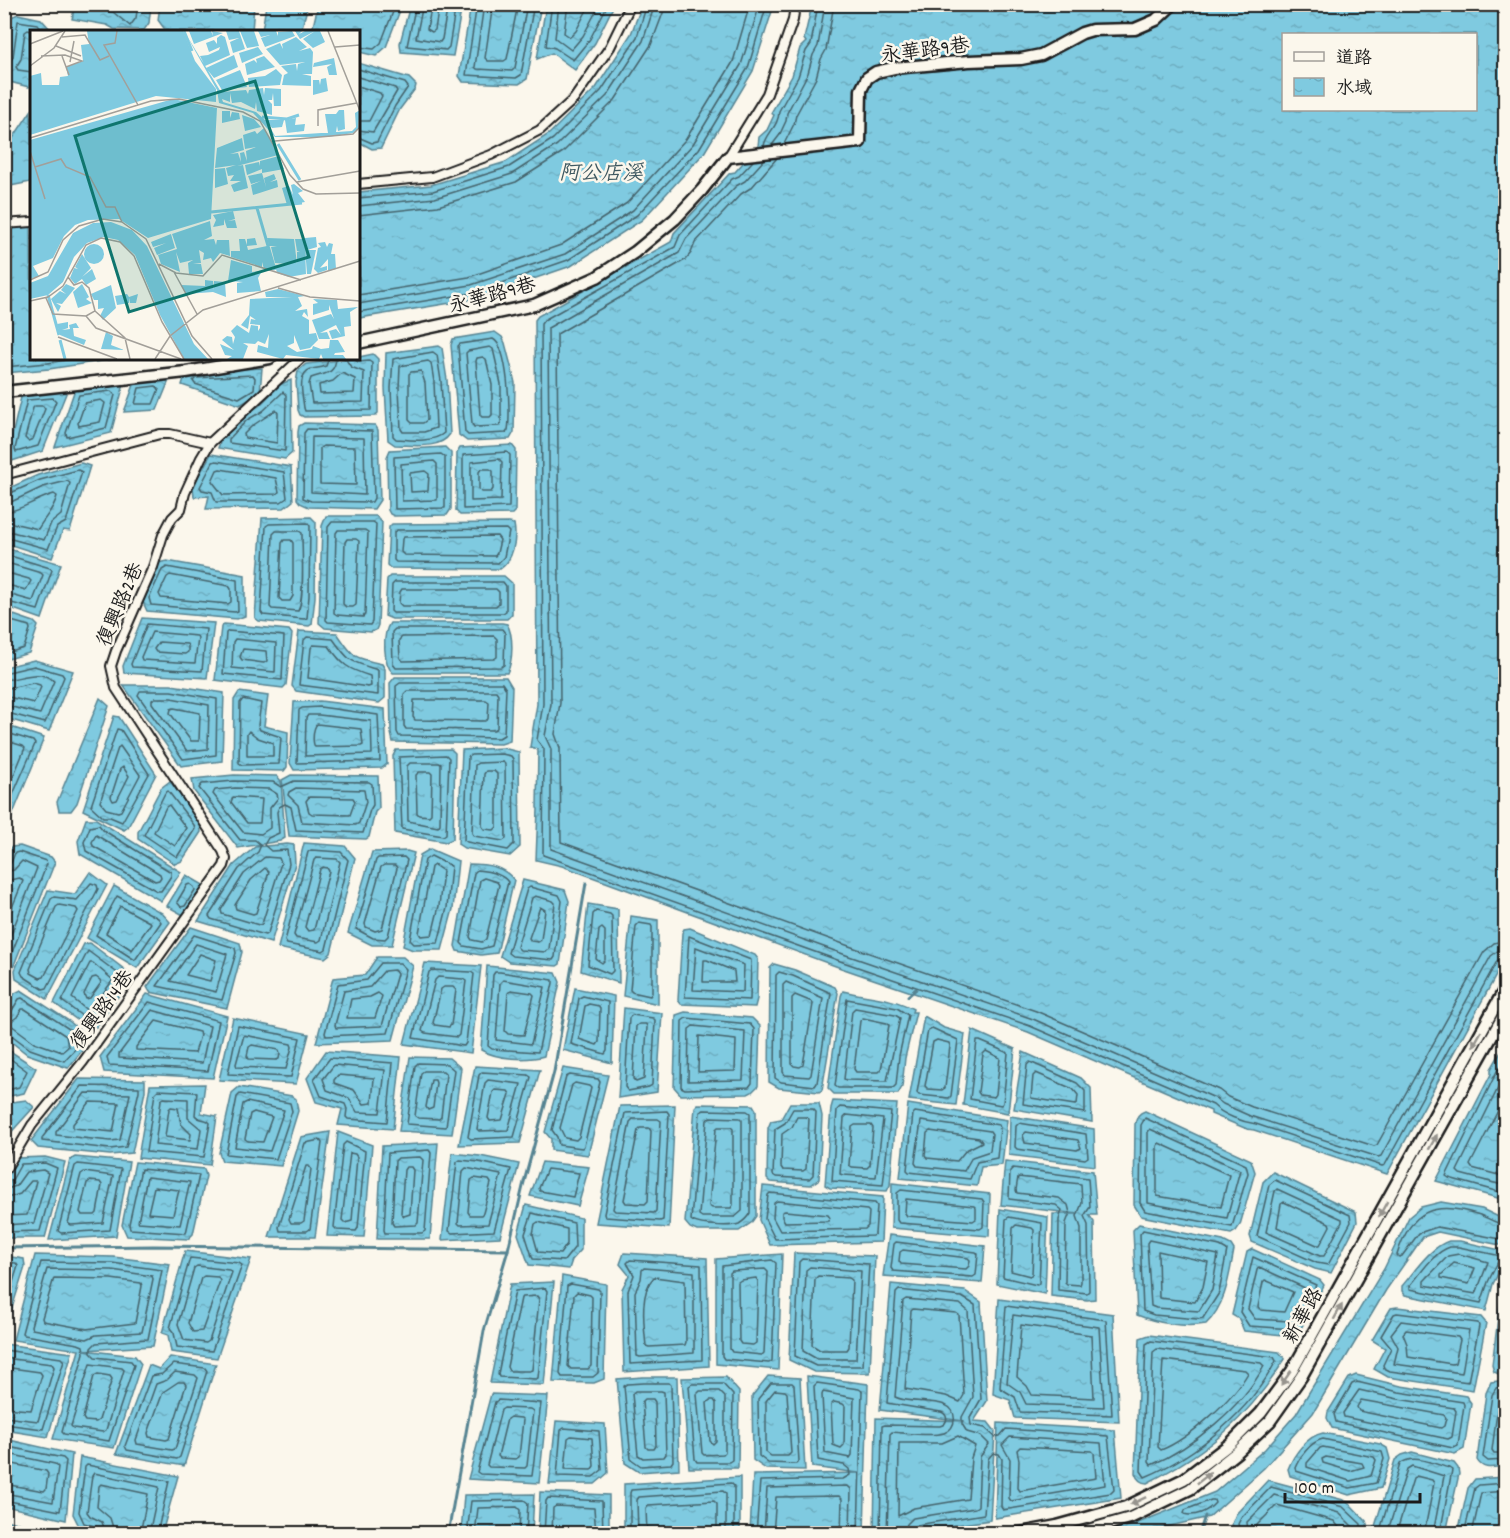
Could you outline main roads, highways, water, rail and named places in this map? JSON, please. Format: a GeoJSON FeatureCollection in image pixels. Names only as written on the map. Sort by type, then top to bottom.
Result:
{"type":"FeatureCollection","features":[{"type":"Feature","properties":{"kind":"water"},"geometry":{"type":"Polygon","coordinates":[[[75,4],[151,5],[149,23],[144,30],[114,29],[107,25],[72,19],[75,4]]]}},
{"type":"Feature","properties":{"kind":"water"},"geometry":{"type":"Polygon","coordinates":[[[318,4],[402,5],[386,47],[376,56],[360,52],[360,30],[312,30],[318,4]]]}},
{"type":"Feature","properties":{"kind":"water"},"geometry":{"type":"Polygon","coordinates":[[[160,5],[254,5],[252,30],[165,30],[158,20],[160,5]]]}},
{"type":"Feature","properties":{"kind":"water"},"geometry":{"type":"Polygon","coordinates":[[[266,5],[308,5],[301,30],[262,30],[266,5]]]}},
{"type":"Feature","properties":{"kind":"water"},"geometry":{"type":"Polygon","coordinates":[[[410,5],[462,5],[453,56],[401,52],[400,43],[410,5]]]}},
{"type":"Feature","properties":{"kind":"water"},"geometry":{"type":"Polygon","coordinates":[[[471,5],[541,5],[527,79],[519,84],[463,82],[459,76],[471,5]]]}},
{"type":"Feature","properties":{"kind":"water"},"geometry":{"type":"Polygon","coordinates":[[[546,5],[614,5],[595,43],[575,70],[552,53],[537,59],[546,5]]]}},
{"type":"Feature","properties":{"kind":"water","name":"阿公店溪"},"geometry":{"type":"Polygon","coordinates":[[[642,5],[774,5],[753,71],[704,153],[642,220],[571,266],[475,299],[360,318],[360,192],[431,185],[506,162],[549,134],[596,88],[631,34],[642,5]]]}},
{"type":"Feature","properties":{"kind":"water"},"geometry":{"type":"Polygon","coordinates":[[[812,5],[1505,5],[1505,959],[1387,1174],[1247,1129],[1211,1114],[1211,1111],[1028,1032],[841,968],[562,866],[536,860],[538,749],[530,747],[537,704],[535,320],[538,316],[671,242],[674,233],[758,146],[759,137],[767,130],[774,115],[771,113],[792,76],[800,48],[806,42],[804,39],[812,5]]]}},
{"type":"Feature","properties":{"kind":"water"},"geometry":{"type":"Polygon","coordinates":[[[18,14],[41,19],[51,30],[30,30],[29,87],[10,82],[5,77],[11,37],[11,17],[18,14]]]}},
{"type":"Feature","properties":{"kind":"water"},"geometry":{"type":"Polygon","coordinates":[[[360,64],[409,78],[416,85],[400,109],[381,148],[372,149],[360,143],[360,64]]]}},
{"type":"Feature","properties":{"kind":"water"},"geometry":{"type":"Polygon","coordinates":[[[30,112],[30,182],[5,187],[5,150],[30,112]]]}},
{"type":"Feature","properties":{"kind":"water"},"geometry":{"type":"Polygon","coordinates":[[[30,223],[30,360],[108,360],[5,373],[4,227],[30,223]]]}},
{"type":"Feature","properties":{"kind":"water"},"geometry":{"type":"Polygon","coordinates":[[[495,332],[502,337],[505,343],[515,383],[514,432],[510,439],[467,441],[459,435],[451,345],[453,339],[495,332]]]}},
{"type":"Feature","properties":{"kind":"water"},"geometry":{"type":"Polygon","coordinates":[[[439,346],[442,348],[447,380],[450,434],[433,445],[395,445],[388,440],[385,388],[386,353],[439,346]]]}},
{"type":"Feature","properties":{"kind":"water"},"geometry":{"type":"Polygon","coordinates":[[[373,354],[378,359],[378,413],[375,416],[304,417],[300,415],[296,382],[298,371],[306,364],[360,360],[360,357],[373,354]]]}},
{"type":"Feature","properties":{"kind":"water"},"geometry":{"type":"Polygon","coordinates":[[[262,368],[260,393],[240,405],[182,385],[186,372],[262,368]]]}},
{"type":"Feature","properties":{"kind":"water"},"geometry":{"type":"Polygon","coordinates":[[[170,378],[157,410],[124,412],[135,382],[170,378]]]}},
{"type":"Feature","properties":{"kind":"water"},"geometry":{"type":"Polygon","coordinates":[[[291,380],[292,453],[285,459],[218,448],[222,437],[244,415],[259,406],[281,384],[291,380]]]}},
{"type":"Feature","properties":{"kind":"water"},"geometry":{"type":"Polygon","coordinates":[[[124,384],[111,433],[55,447],[75,389],[124,384]]]}},
{"type":"Feature","properties":{"kind":"water"},"geometry":{"type":"Polygon","coordinates":[[[67,391],[43,451],[12,461],[8,453],[22,393],[67,391]]]}},
{"type":"Feature","properties":{"kind":"water"},"geometry":{"type":"Polygon","coordinates":[[[304,423],[375,425],[378,430],[380,500],[374,509],[309,507],[300,503],[297,499],[298,432],[299,426],[304,423]]]}},
{"type":"Feature","properties":{"kind":"water"},"geometry":{"type":"Polygon","coordinates":[[[512,445],[516,450],[515,511],[512,514],[460,515],[456,511],[457,453],[460,448],[512,445]]]}},
{"type":"Feature","properties":{"kind":"water"},"geometry":{"type":"Polygon","coordinates":[[[445,447],[451,453],[451,509],[447,515],[394,516],[390,514],[387,457],[390,450],[445,447]]]}},
{"type":"Feature","properties":{"kind":"water"},"geometry":{"type":"Polygon","coordinates":[[[211,454],[291,467],[293,501],[284,508],[206,509],[209,496],[194,497],[193,486],[211,454]]]}},
{"type":"Feature","properties":{"kind":"water"},"geometry":{"type":"Polygon","coordinates":[[[81,463],[90,466],[70,531],[63,530],[52,558],[5,543],[4,496],[7,489],[38,475],[81,463]]]}},
{"type":"Feature","properties":{"kind":"water"},"geometry":{"type":"Polygon","coordinates":[[[326,516],[376,516],[382,522],[376,630],[371,632],[325,628],[319,623],[322,526],[326,516]]]}},
{"type":"Feature","properties":{"kind":"water"},"geometry":{"type":"Polygon","coordinates":[[[311,517],[316,522],[315,597],[312,624],[309,626],[259,621],[255,618],[262,518],[311,517]]]}},
{"type":"Feature","properties":{"kind":"water"},"geometry":{"type":"Polygon","coordinates":[[[392,524],[514,524],[514,543],[508,561],[500,569],[390,568],[387,565],[389,527],[392,524]]]}},
{"type":"Feature","properties":{"kind":"water"},"geometry":{"type":"Polygon","coordinates":[[[5,548],[61,564],[42,619],[5,606],[5,548]]]}},
{"type":"Feature","properties":{"kind":"water"},"geometry":{"type":"Polygon","coordinates":[[[167,561],[245,575],[245,616],[237,619],[147,611],[142,600],[158,563],[167,561]]]}},
{"type":"Feature","properties":{"kind":"water"},"geometry":{"type":"Polygon","coordinates":[[[390,576],[504,576],[512,583],[512,614],[507,619],[392,619],[385,616],[387,579],[390,576]]]}},
{"type":"Feature","properties":{"kind":"water"},"geometry":{"type":"Polygon","coordinates":[[[5,612],[34,622],[38,626],[29,653],[5,660],[5,612]]]}},
{"type":"Feature","properties":{"kind":"water"},"geometry":{"type":"Polygon","coordinates":[[[142,618],[214,623],[207,678],[124,673],[123,666],[142,618]]]}},
{"type":"Feature","properties":{"kind":"water"},"geometry":{"type":"Polygon","coordinates":[[[390,623],[507,624],[512,648],[507,673],[393,673],[387,663],[385,649],[387,628],[390,623]]]}},
{"type":"Feature","properties":{"kind":"water"},"geometry":{"type":"Polygon","coordinates":[[[224,624],[289,630],[292,634],[286,685],[283,688],[215,680],[221,627],[224,624]]]}},
{"type":"Feature","properties":{"kind":"water"},"geometry":{"type":"Polygon","coordinates":[[[299,631],[337,633],[355,655],[382,664],[385,669],[385,698],[379,703],[296,691],[292,686],[299,631]]]}},
{"type":"Feature","properties":{"kind":"water"},"geometry":{"type":"Polygon","coordinates":[[[34,660],[73,671],[49,731],[5,718],[5,667],[34,660]]]}},
{"type":"Feature","properties":{"kind":"water"},"geometry":{"type":"Polygon","coordinates":[[[395,677],[506,677],[512,687],[510,741],[501,744],[393,742],[390,683],[395,677]]]}},
{"type":"Feature","properties":{"kind":"water"},"geometry":{"type":"Polygon","coordinates":[[[123,685],[171,685],[224,693],[222,761],[181,766],[123,685]]]}},
{"type":"Feature","properties":{"kind":"water"},"geometry":{"type":"Polygon","coordinates":[[[239,692],[268,696],[264,726],[288,732],[287,767],[284,771],[233,770],[234,700],[239,692]]]}},
{"type":"Feature","properties":{"kind":"water"},"geometry":{"type":"Polygon","coordinates":[[[100,698],[109,706],[77,803],[71,811],[59,811],[57,802],[100,698]]]}},
{"type":"Feature","properties":{"kind":"water"},"geometry":{"type":"Polygon","coordinates":[[[320,701],[385,709],[387,764],[382,768],[294,770],[290,763],[294,702],[320,701]]]}},
{"type":"Feature","properties":{"kind":"water"},"geometry":{"type":"Polygon","coordinates":[[[114,716],[119,717],[156,774],[128,827],[124,830],[83,810],[114,716]]]}},
{"type":"Feature","properties":{"kind":"water"},"geometry":{"type":"Polygon","coordinates":[[[5,725],[44,738],[10,821],[5,821],[5,725]]]}},
{"type":"Feature","properties":{"kind":"water"},"geometry":{"type":"Polygon","coordinates":[[[503,748],[519,752],[520,847],[510,856],[464,848],[458,844],[462,750],[503,748]]]}},
{"type":"Feature","properties":{"kind":"water"},"geometry":{"type":"Polygon","coordinates":[[[451,749],[455,753],[453,839],[446,842],[395,833],[393,756],[396,750],[451,749]]]}},
{"type":"Feature","properties":{"kind":"water"},"geometry":{"type":"Polygon","coordinates":[[[234,775],[277,776],[281,781],[285,838],[280,841],[238,848],[194,791],[192,779],[234,775]]]}},
{"type":"Feature","properties":{"kind":"water"},"geometry":{"type":"Polygon","coordinates":[[[291,775],[378,776],[379,808],[375,812],[369,837],[366,839],[289,836],[282,780],[291,775]]]}},
{"type":"Feature","properties":{"kind":"water"},"geometry":{"type":"Polygon","coordinates":[[[170,781],[200,823],[201,832],[182,861],[175,864],[138,839],[138,832],[161,788],[170,781]]]}},
{"type":"Feature","properties":{"kind":"water"},"geometry":{"type":"Polygon","coordinates":[[[86,819],[96,819],[181,872],[161,901],[80,854],[78,841],[86,819]]]}},
{"type":"Feature","properties":{"kind":"water"},"geometry":{"type":"Polygon","coordinates":[[[304,843],[345,846],[355,858],[331,953],[325,958],[278,948],[304,843]]]}},
{"type":"Feature","properties":{"kind":"water"},"geometry":{"type":"Polygon","coordinates":[[[294,845],[295,864],[271,943],[198,921],[234,865],[255,847],[294,845]]]}},
{"type":"Feature","properties":{"kind":"water"},"geometry":{"type":"Polygon","coordinates":[[[20,846],[51,857],[55,862],[12,970],[5,975],[4,867],[11,847],[20,846]]]}},
{"type":"Feature","properties":{"kind":"water"},"geometry":{"type":"Polygon","coordinates":[[[430,849],[458,861],[453,909],[442,950],[413,950],[403,946],[420,855],[430,849]]]}},
{"type":"Feature","properties":{"kind":"water"},"geometry":{"type":"Polygon","coordinates":[[[407,851],[414,853],[392,945],[372,945],[348,933],[372,852],[407,851]]]}},
{"type":"Feature","properties":{"kind":"water"},"geometry":{"type":"Polygon","coordinates":[[[469,864],[494,867],[510,875],[514,880],[497,953],[481,955],[457,951],[455,946],[469,864]]]}},
{"type":"Feature","properties":{"kind":"water"},"geometry":{"type":"Polygon","coordinates":[[[90,872],[107,885],[47,999],[16,979],[15,970],[48,890],[75,894],[90,872]]]}},
{"type":"Feature","properties":{"kind":"water"},"geometry":{"type":"Polygon","coordinates":[[[186,875],[205,886],[185,916],[167,906],[186,875]]]}},
{"type":"Feature","properties":{"kind":"water"},"geometry":{"type":"Polygon","coordinates":[[[523,880],[565,890],[569,901],[560,964],[557,966],[509,962],[500,956],[523,880]]]}},
{"type":"Feature","properties":{"kind":"water"},"geometry":{"type":"Polygon","coordinates":[[[114,886],[162,913],[170,922],[137,968],[87,938],[114,886]]]}},
{"type":"Feature","properties":{"kind":"water"},"geometry":{"type":"Polygon","coordinates":[[[588,904],[618,909],[619,983],[581,971],[588,904]]]}},
{"type":"Feature","properties":{"kind":"water"},"geometry":{"type":"Polygon","coordinates":[[[631,916],[658,920],[658,1004],[623,996],[631,916]]]}},
{"type":"Feature","properties":{"kind":"water"},"geometry":{"type":"Polygon","coordinates":[[[191,927],[240,943],[242,952],[227,1008],[150,992],[147,987],[191,927]]]}},
{"type":"Feature","properties":{"kind":"water"},"geometry":{"type":"Polygon","coordinates":[[[690,928],[755,955],[758,959],[755,1007],[681,1004],[678,1000],[682,933],[684,929],[690,928]]]}},
{"type":"Feature","properties":{"kind":"water"},"geometry":{"type":"Polygon","coordinates":[[[90,943],[129,973],[130,980],[96,1027],[88,1028],[54,1003],[84,944],[90,943]]]}},
{"type":"Feature","properties":{"kind":"water"},"geometry":{"type":"Polygon","coordinates":[[[377,957],[403,957],[413,966],[393,1040],[316,1043],[333,978],[365,975],[377,957]]]}},
{"type":"Feature","properties":{"kind":"water"},"geometry":{"type":"Polygon","coordinates":[[[425,963],[481,966],[471,1053],[404,1044],[425,963]]]}},
{"type":"Feature","properties":{"kind":"water"},"geometry":{"type":"Polygon","coordinates":[[[774,964],[835,987],[838,993],[822,1090],[819,1092],[779,1088],[769,1082],[770,968],[774,964]]]}},
{"type":"Feature","properties":{"kind":"water"},"geometry":{"type":"Polygon","coordinates":[[[487,966],[556,973],[560,982],[544,1056],[512,1058],[481,1050],[487,966]]]}},
{"type":"Feature","properties":{"kind":"water"},"geometry":{"type":"Polygon","coordinates":[[[575,988],[614,996],[612,1063],[563,1050],[575,988]]]}},
{"type":"Feature","properties":{"kind":"water"},"geometry":{"type":"Polygon","coordinates":[[[21,990],[82,1032],[80,1042],[84,1048],[68,1068],[27,1054],[5,1037],[5,1013],[15,993],[21,990]]]}},
{"type":"Feature","properties":{"kind":"water"},"geometry":{"type":"Polygon","coordinates":[[[843,991],[896,1002],[916,1012],[905,1058],[902,1087],[898,1094],[834,1094],[828,1088],[843,991]]]}},
{"type":"Feature","properties":{"kind":"water"},"geometry":{"type":"Polygon","coordinates":[[[147,994],[227,1016],[213,1078],[104,1072],[100,1057],[147,994]]]}},
{"type":"Feature","properties":{"kind":"water"},"geometry":{"type":"Polygon","coordinates":[[[624,1008],[662,1013],[657,1092],[618,1098],[624,1008]]]}},
{"type":"Feature","properties":{"kind":"water"},"geometry":{"type":"Polygon","coordinates":[[[685,1012],[752,1018],[760,1026],[758,1086],[752,1092],[748,1094],[681,1095],[674,1087],[676,1015],[685,1012]]]}},
{"type":"Feature","properties":{"kind":"water"},"geometry":{"type":"Polygon","coordinates":[[[924,1016],[944,1028],[965,1034],[956,1105],[909,1100],[924,1016]]]}},
{"type":"Feature","properties":{"kind":"water"},"geometry":{"type":"Polygon","coordinates":[[[233,1018],[309,1034],[296,1084],[219,1080],[233,1018]]]}},
{"type":"Feature","properties":{"kind":"water"},"geometry":{"type":"Polygon","coordinates":[[[972,1030],[1015,1049],[1008,1113],[963,1105],[972,1030]]]}},
{"type":"Feature","properties":{"kind":"water"},"geometry":{"type":"Polygon","coordinates":[[[1505,1045],[1505,1200],[1436,1181],[1505,1045]]]}},
{"type":"Feature","properties":{"kind":"water"},"geometry":{"type":"Polygon","coordinates":[[[4,1047],[36,1068],[24,1093],[5,1097],[4,1047]]]}},
{"type":"Feature","properties":{"kind":"water"},"geometry":{"type":"Polygon","coordinates":[[[326,1051],[401,1057],[393,1129],[338,1125],[342,1109],[316,1102],[307,1078],[326,1051]]]}},
{"type":"Feature","properties":{"kind":"water"},"geometry":{"type":"Polygon","coordinates":[[[1023,1052],[1081,1078],[1091,1088],[1092,1122],[1014,1109],[1023,1052]]]}},
{"type":"Feature","properties":{"kind":"water"},"geometry":{"type":"Polygon","coordinates":[[[410,1057],[449,1058],[461,1068],[452,1134],[399,1131],[410,1057]]]}},
{"type":"Feature","properties":{"kind":"water"},"geometry":{"type":"Polygon","coordinates":[[[475,1066],[540,1070],[520,1143],[459,1145],[475,1066]]]}},
{"type":"Feature","properties":{"kind":"water"},"geometry":{"type":"Polygon","coordinates":[[[563,1068],[608,1075],[588,1155],[551,1150],[551,1139],[545,1132],[563,1068]]]}},
{"type":"Feature","properties":{"kind":"water"},"geometry":{"type":"Polygon","coordinates":[[[79,1079],[145,1080],[145,1091],[132,1153],[110,1155],[38,1148],[31,1141],[79,1079]]]}},
{"type":"Feature","properties":{"kind":"water"},"geometry":{"type":"Polygon","coordinates":[[[205,1084],[201,1113],[217,1116],[210,1165],[138,1158],[150,1085],[205,1084]]]}},
{"type":"Feature","properties":{"kind":"water"},"geometry":{"type":"Polygon","coordinates":[[[239,1087],[292,1096],[296,1099],[298,1111],[281,1166],[222,1161],[219,1153],[232,1093],[239,1087]]]}},
{"type":"Feature","properties":{"kind":"water"},"geometry":{"type":"Polygon","coordinates":[[[26,1100],[34,1107],[5,1139],[5,1103],[26,1100]]]}},
{"type":"Feature","properties":{"kind":"water"},"geometry":{"type":"Polygon","coordinates":[[[833,1101],[897,1104],[890,1185],[887,1191],[830,1188],[825,1185],[833,1101]]]}},
{"type":"Feature","properties":{"kind":"water"},"geometry":{"type":"Polygon","coordinates":[[[790,1103],[819,1103],[822,1116],[819,1179],[811,1185],[770,1182],[767,1179],[768,1128],[771,1121],[781,1119],[790,1103]]]}},
{"type":"Feature","properties":{"kind":"water"},"geometry":{"type":"Polygon","coordinates":[[[698,1104],[753,1105],[756,1110],[756,1216],[751,1223],[739,1231],[697,1231],[685,1222],[695,1107],[698,1104]]]}},
{"type":"Feature","properties":{"kind":"water"},"geometry":{"type":"Polygon","coordinates":[[[908,1104],[1007,1120],[1002,1165],[981,1167],[977,1186],[900,1178],[908,1104]]]}},
{"type":"Feature","properties":{"kind":"water"},"geometry":{"type":"Polygon","coordinates":[[[675,1105],[669,1228],[596,1223],[620,1106],[675,1105]]]}},
{"type":"Feature","properties":{"kind":"water"},"geometry":{"type":"Polygon","coordinates":[[[1145,1111],[1251,1160],[1255,1172],[1240,1225],[1236,1231],[1231,1234],[1141,1216],[1134,1205],[1135,1124],[1138,1116],[1145,1111]]]}},
{"type":"Feature","properties":{"kind":"water"},"geometry":{"type":"Polygon","coordinates":[[[1010,1116],[1094,1129],[1095,1166],[1009,1155],[1010,1116]]]}},
{"type":"Feature","properties":{"kind":"water"},"geometry":{"type":"Polygon","coordinates":[[[330,1132],[315,1237],[269,1237],[301,1137],[330,1132]]]}},
{"type":"Feature","properties":{"kind":"water"},"geometry":{"type":"Polygon","coordinates":[[[338,1132],[372,1145],[364,1237],[327,1236],[338,1132]]]}},
{"type":"Feature","properties":{"kind":"water"},"geometry":{"type":"Polygon","coordinates":[[[438,1143],[430,1239],[377,1239],[382,1146],[438,1143]]]}},
{"type":"Feature","properties":{"kind":"water"},"geometry":{"type":"Polygon","coordinates":[[[452,1153],[519,1164],[500,1237],[442,1240],[452,1153]]]}},
{"type":"Feature","properties":{"kind":"water"},"geometry":{"type":"Polygon","coordinates":[[[45,1157],[65,1162],[45,1238],[5,1238],[5,1181],[17,1158],[45,1157]]]}},
{"type":"Feature","properties":{"kind":"water"},"geometry":{"type":"Polygon","coordinates":[[[75,1157],[129,1162],[116,1236],[49,1240],[70,1160],[75,1157]]]}},
{"type":"Feature","properties":{"kind":"water"},"geometry":{"type":"Polygon","coordinates":[[[1005,1161],[1093,1171],[1097,1215],[1089,1215],[1094,1222],[1095,1299],[1051,1296],[1053,1214],[1079,1214],[1001,1205],[1005,1161]]]}},
{"type":"Feature","properties":{"kind":"water"},"geometry":{"type":"Polygon","coordinates":[[[135,1162],[204,1169],[206,1176],[193,1234],[188,1239],[127,1236],[122,1225],[135,1162]]]}},
{"type":"Feature","properties":{"kind":"water"},"geometry":{"type":"Polygon","coordinates":[[[542,1162],[589,1167],[578,1206],[530,1196],[542,1162]]]}},
{"type":"Feature","properties":{"kind":"water"},"geometry":{"type":"Polygon","coordinates":[[[1273,1172],[1356,1212],[1357,1222],[1331,1273],[1315,1269],[1252,1242],[1250,1236],[1263,1182],[1273,1172]]]}},
{"type":"Feature","properties":{"kind":"water"},"geometry":{"type":"Polygon","coordinates":[[[892,1183],[990,1194],[989,1236],[891,1228],[892,1183]]]}},
{"type":"Feature","properties":{"kind":"water"},"geometry":{"type":"Polygon","coordinates":[[[763,1186],[883,1197],[881,1242],[770,1245],[759,1220],[763,1186]]]}},
{"type":"Feature","properties":{"kind":"water"},"geometry":{"type":"Polygon","coordinates":[[[1441,1202],[1482,1209],[1505,1220],[1505,1246],[1438,1232],[1423,1237],[1386,1290],[1313,1413],[1264,1468],[1209,1517],[1140,1533],[1092,1534],[1133,1525],[1215,1492],[1265,1449],[1296,1414],[1384,1269],[1409,1217],[1421,1207],[1441,1202]]]}},
{"type":"Feature","properties":{"kind":"water"},"geometry":{"type":"Polygon","coordinates":[[[526,1205],[581,1218],[581,1250],[572,1260],[569,1269],[529,1265],[518,1234],[526,1205]]]}},
{"type":"Feature","properties":{"kind":"water"},"geometry":{"type":"Polygon","coordinates":[[[1000,1209],[1048,1217],[1045,1294],[997,1284],[1000,1209]]]}},
{"type":"Feature","properties":{"kind":"water"},"geometry":{"type":"Polygon","coordinates":[[[1139,1224],[1223,1241],[1231,1245],[1234,1250],[1226,1290],[1218,1308],[1206,1324],[1171,1324],[1137,1315],[1133,1230],[1139,1224]]]}},
{"type":"Feature","properties":{"kind":"water"},"geometry":{"type":"Polygon","coordinates":[[[889,1235],[985,1246],[982,1283],[883,1276],[889,1235]]]}},
{"type":"Feature","properties":{"kind":"water"},"geometry":{"type":"Polygon","coordinates":[[[1449,1241],[1460,1241],[1505,1251],[1505,1260],[1493,1284],[1486,1311],[1405,1295],[1402,1291],[1402,1286],[1423,1260],[1435,1248],[1449,1241]]]}},
{"type":"Feature","properties":{"kind":"water"},"geometry":{"type":"Polygon","coordinates":[[[1252,1249],[1320,1280],[1324,1285],[1298,1334],[1294,1336],[1244,1331],[1239,1319],[1232,1315],[1247,1252],[1252,1249]]]}},
{"type":"Feature","properties":{"kind":"water"},"geometry":{"type":"Polygon","coordinates":[[[185,1251],[251,1259],[217,1358],[171,1352],[168,1335],[162,1333],[185,1251]]]}},
{"type":"Feature","properties":{"kind":"water"},"geometry":{"type":"Polygon","coordinates":[[[624,1253],[707,1258],[709,1366],[624,1372],[622,1289],[629,1275],[620,1264],[624,1253]]]}},
{"type":"Feature","properties":{"kind":"water"},"geometry":{"type":"Polygon","coordinates":[[[794,1253],[875,1256],[870,1373],[814,1372],[789,1360],[794,1253]]]}},
{"type":"Feature","properties":{"kind":"water"},"geometry":{"type":"Polygon","coordinates":[[[782,1254],[778,1370],[716,1364],[716,1259],[782,1254]]]}},
{"type":"Feature","properties":{"kind":"water"},"geometry":{"type":"Polygon","coordinates":[[[35,1255],[113,1257],[170,1264],[153,1346],[84,1350],[135,1356],[141,1364],[114,1448],[53,1439],[79,1350],[13,1340],[35,1255]]]}},
{"type":"Feature","properties":{"kind":"water"},"geometry":{"type":"Polygon","coordinates":[[[5,1256],[24,1259],[25,1267],[5,1330],[5,1256]]]}},
{"type":"Feature","properties":{"kind":"water"},"geometry":{"type":"Polygon","coordinates":[[[562,1276],[606,1284],[604,1379],[594,1383],[553,1382],[562,1276]]]}},
{"type":"Feature","properties":{"kind":"water"},"geometry":{"type":"Polygon","coordinates":[[[554,1282],[544,1385],[490,1383],[510,1284],[554,1282]]]}},
{"type":"Feature","properties":{"kind":"water"},"geometry":{"type":"Polygon","coordinates":[[[891,1284],[965,1291],[981,1302],[987,1401],[974,1421],[988,1422],[995,1431],[990,1520],[900,1533],[874,1533],[876,1418],[964,1421],[880,1410],[891,1284]]]}},
{"type":"Feature","properties":{"kind":"water"},"geometry":{"type":"Polygon","coordinates":[[[1505,1288],[1505,1375],[1501,1375],[1494,1372],[1492,1365],[1500,1303],[1505,1288]]]}},
{"type":"Feature","properties":{"kind":"water"},"geometry":{"type":"Polygon","coordinates":[[[999,1299],[1113,1314],[1119,1422],[1015,1418],[1010,1400],[993,1394],[999,1299]]]}},
{"type":"Feature","properties":{"kind":"water"},"geometry":{"type":"Polygon","coordinates":[[[1391,1308],[1481,1317],[1486,1323],[1473,1390],[1388,1377],[1374,1369],[1385,1348],[1372,1340],[1391,1308]]]}},
{"type":"Feature","properties":{"kind":"water"},"geometry":{"type":"Polygon","coordinates":[[[1149,1335],[1279,1352],[1285,1359],[1256,1399],[1225,1432],[1190,1459],[1147,1483],[1139,1480],[1135,1473],[1140,1338],[1149,1335]]]}},
{"type":"Feature","properties":{"kind":"water"},"geometry":{"type":"Polygon","coordinates":[[[4,1344],[72,1353],[48,1437],[5,1430],[4,1344]]]}},
{"type":"Feature","properties":{"kind":"water"},"geometry":{"type":"Polygon","coordinates":[[[170,1357],[216,1364],[184,1466],[116,1454],[149,1365],[159,1369],[170,1357]]]}},
{"type":"Feature","properties":{"kind":"water"},"geometry":{"type":"Polygon","coordinates":[[[1356,1375],[1401,1386],[1466,1396],[1471,1403],[1464,1449],[1455,1454],[1332,1428],[1327,1418],[1328,1412],[1349,1378],[1356,1375]]]}},
{"type":"Feature","properties":{"kind":"water"},"geometry":{"type":"Polygon","coordinates":[[[768,1376],[800,1378],[805,1470],[766,1469],[753,1460],[752,1396],[768,1376]]]}},
{"type":"Feature","properties":{"kind":"water"},"geometry":{"type":"Polygon","coordinates":[[[807,1376],[868,1384],[864,1533],[750,1533],[753,1475],[859,1473],[812,1467],[807,1376]]]}},
{"type":"Feature","properties":{"kind":"water"},"geometry":{"type":"Polygon","coordinates":[[[677,1377],[679,1469],[639,1472],[625,1463],[617,1379],[677,1377]]]}},
{"type":"Feature","properties":{"kind":"water"},"geometry":{"type":"Polygon","coordinates":[[[726,1377],[739,1392],[738,1468],[689,1468],[682,1378],[726,1377]]]}},
{"type":"Feature","properties":{"kind":"water"},"geometry":{"type":"Polygon","coordinates":[[[1505,1380],[1505,1466],[1486,1467],[1477,1460],[1486,1393],[1491,1382],[1505,1380]]]}},
{"type":"Feature","properties":{"kind":"water"},"geometry":{"type":"Polygon","coordinates":[[[491,1394],[548,1396],[539,1483],[468,1479],[491,1394]]]}},
{"type":"Feature","properties":{"kind":"water"},"geometry":{"type":"Polygon","coordinates":[[[556,1421],[605,1424],[608,1473],[595,1484],[549,1484],[556,1421]]]}},
{"type":"Feature","properties":{"kind":"water"},"geometry":{"type":"Polygon","coordinates":[[[998,1423],[1115,1430],[1121,1498],[995,1518],[998,1423]]]}},
{"type":"Feature","properties":{"kind":"water"},"geometry":{"type":"Polygon","coordinates":[[[1323,1433],[1380,1444],[1387,1448],[1390,1459],[1381,1488],[1349,1495],[1290,1476],[1288,1469],[1297,1452],[1306,1442],[1323,1433]]]}},
{"type":"Feature","properties":{"kind":"water"},"geometry":{"type":"Polygon","coordinates":[[[5,1439],[72,1454],[66,1520],[5,1506],[5,1439]]]}},
{"type":"Feature","properties":{"kind":"water"},"geometry":{"type":"Polygon","coordinates":[[[1412,1452],[1454,1463],[1458,1468],[1459,1474],[1446,1533],[1373,1533],[1395,1460],[1412,1452]]]}},
{"type":"Feature","properties":{"kind":"water"},"geometry":{"type":"Polygon","coordinates":[[[80,1457],[178,1476],[162,1533],[107,1533],[80,1528],[73,1514],[80,1457]]]}},
{"type":"Feature","properties":{"kind":"water"},"geometry":{"type":"Polygon","coordinates":[[[740,1477],[740,1533],[624,1533],[624,1484],[740,1477]]]}},
{"type":"Feature","properties":{"kind":"water"},"geometry":{"type":"Polygon","coordinates":[[[1505,1477],[1505,1533],[1458,1533],[1468,1488],[1475,1479],[1505,1477]]]}},
{"type":"Feature","properties":{"kind":"water"},"geometry":{"type":"Polygon","coordinates":[[[1268,1480],[1347,1501],[1366,1521],[1368,1527],[1366,1533],[1242,1534],[1235,1532],[1232,1524],[1236,1514],[1268,1480]]]}},
{"type":"Feature","properties":{"kind":"water"},"geometry":{"type":"Polygon","coordinates":[[[540,1492],[609,1495],[609,1533],[538,1533],[540,1492]]]}},
{"type":"Feature","properties":{"kind":"water"},"geometry":{"type":"Polygon","coordinates":[[[534,1494],[532,1533],[461,1533],[464,1495],[534,1494]]]}},
{"type":"Feature","properties":{"kind":"water"},"geometry":{"type":"Polygon","coordinates":[[[5,1520],[59,1533],[5,1533],[5,1520]]]}},
{"type":"Feature","properties":{"kind":"waterway"},"geometry":{"type":"LineString","coordinates":[[448,1534],[484,1331],[508,1250],[554,1072],[586,883]]}},
{"type":"Feature","properties":{"kind":"waterway"},"geometry":{"type":"LineString","coordinates":[[908,996],[916,989]]}},
{"type":"Feature","properties":{"kind":"waterway"},"geometry":{"type":"LineString","coordinates":[[4,1248],[154,1246],[508,1250]]}},
{"type":"Feature","properties":{"kind":"waterway"},"geometry":{"type":"LineString","coordinates":[[1199,1534],[1205,1516]]}}]}
